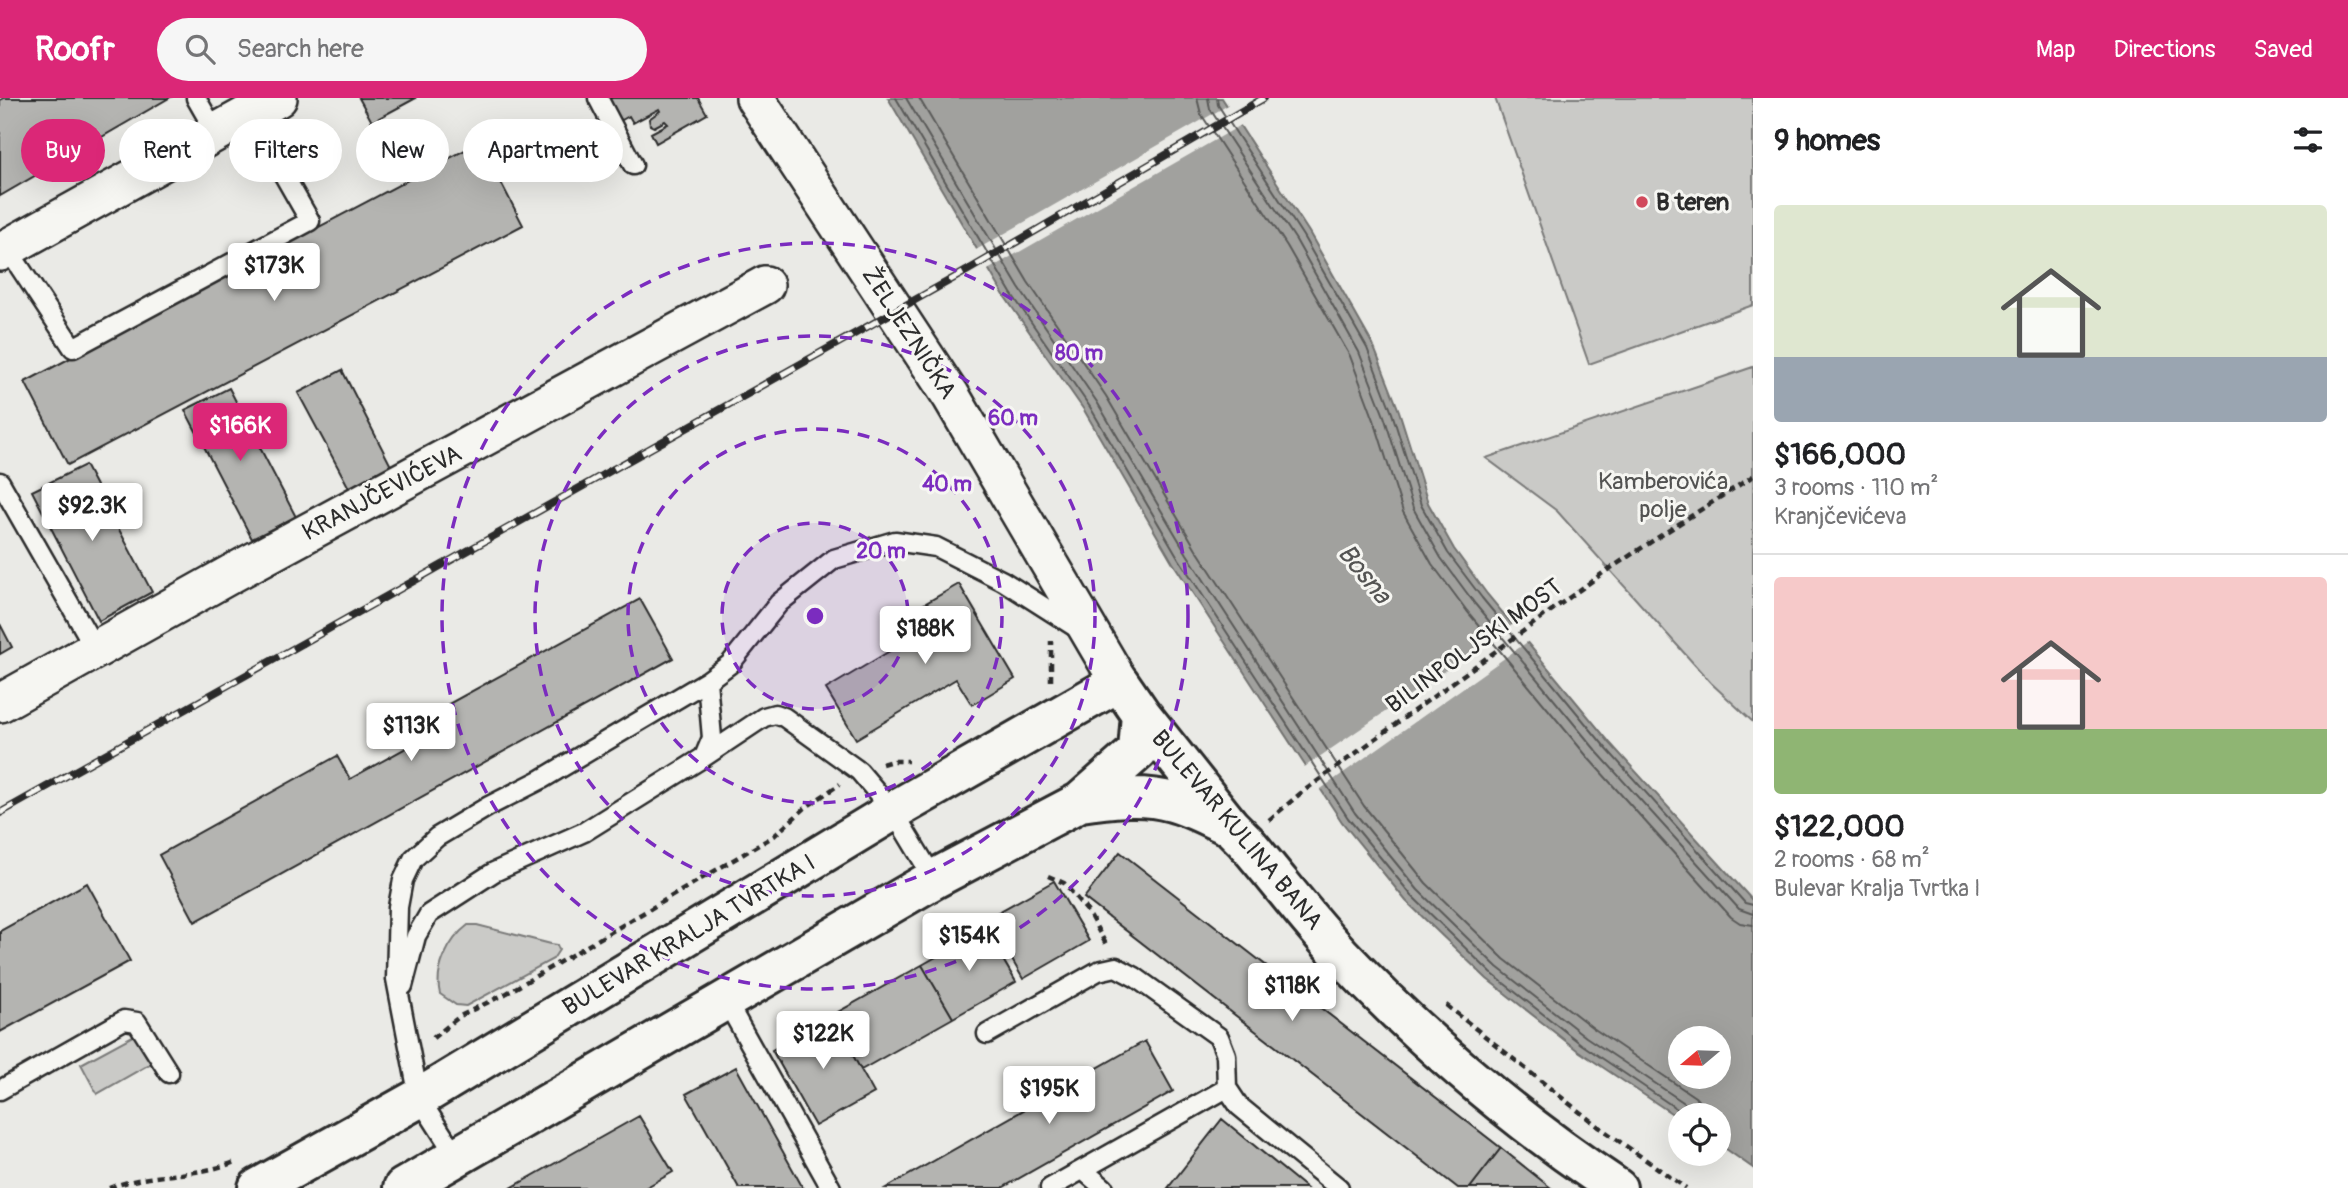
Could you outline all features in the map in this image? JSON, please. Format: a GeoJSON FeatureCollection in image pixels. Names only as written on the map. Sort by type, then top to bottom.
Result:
{"type":"FeatureCollection","features":[{"type":"Feature","properties":{"kind":"street","name":"ŽELJEZNIČKA"},"geometry":{"type":"LineString","coordinates":[[755,98],[951,396],[1119,682]]}},
{"type":"Feature","properties":{"kind":"street"},"geometry":{"type":"LineString","coordinates":[[3,250],[263,106]]}},
{"type":"Feature","properties":{"kind":"street","name":"KRANJČEVIĆEVA"},"geometry":{"type":"LineString","coordinates":[[0,703],[765,285]]}},
{"type":"Feature","properties":{"kind":"street","name":"BULEVAR KULINA BANA"},"geometry":{"type":"LineString","coordinates":[[1119,682],[1230,826],[1339,953],[1407,1021],[1567,1155],[1618,1188]]}},
{"type":"Feature","properties":{"kind":"street","name":"BULEVAR KRALJA TVRTKA I"},"geometry":{"type":"LineString","coordinates":[[249,1174],[419,1098],[893,811],[1119,682]]}},
{"type":"Feature","properties":{"kind":"street"},"geometry":{"type":"LineString","coordinates":[[402,1188],[934,879],[1080,802],[1138,751],[1142,714]]}},
{"type":"Feature","properties":{"kind":"street"},"geometry":{"type":"LineString","coordinates":[[1080,802],[1105,798],[1148,797],[1173,802],[1230,826]]}},
{"type":"Feature","properties":{"kind":"lane"},"geometry":{"type":"LineString","coordinates":[[196,98],[216,133]]}},
{"type":"Feature","properties":{"kind":"lane"},"geometry":{"type":"LineString","coordinates":[[598,98],[633,165]]}},
{"type":"Feature","properties":{"kind":"lane"},"geometry":{"type":"LineString","coordinates":[[3,250],[73,348],[310,221],[263,106]]}},
{"type":"Feature","properties":{"kind":"lane"},"geometry":{"type":"LineString","coordinates":[[0,482],[96,650]]}},
{"type":"Feature","properties":{"kind":"lane"},"geometry":{"type":"LineString","coordinates":[[456,1156],[419,1098],[400,1007],[395,958],[397,907],[403,880],[413,859],[438,837],[707,681],[730,664],[779,603],[834,559],[895,541],[936,547],[1003,581],[1042,608],[1093,637]]}},
{"type":"Feature","properties":{"kind":"lane"},"geometry":{"type":"LineString","coordinates":[[704,757],[712,738],[707,681]]}},
{"type":"Feature","properties":{"kind":"lane"},"geometry":{"type":"LineString","coordinates":[[400,1007],[409,956],[416,936],[429,914],[494,872],[584,832],[764,717],[775,714],[784,717],[859,771],[893,811],[934,879]]}},
{"type":"Feature","properties":{"kind":"lane"},"geometry":{"type":"LineString","coordinates":[[987,1034],[1098,971],[1116,967],[1135,976],[1219,1037],[1226,1055],[1227,1088],[1239,1106],[1339,1188]]}},
{"type":"Feature","properties":{"kind":"lane"},"geometry":{"type":"LineString","coordinates":[[724,999],[831,1188]]}},
{"type":"Feature","properties":{"kind":"lane"},"geometry":{"type":"LineString","coordinates":[[0,1090],[124,1020],[137,1022],[169,1073]]}},
{"type":"Feature","properties":{"kind":"lane"},"geometry":{"type":"LineString","coordinates":[[1050,1188],[1227,1088]]}},
{"type":"Feature","properties":{"kind":"lane"},"geometry":{"type":"LineString","coordinates":[[1083,1170],[1104,1188]]}},
{"type":"Feature","properties":{"kind":"path","name":"BILINPOLJSKI MOST"},"geometry":{"type":"LineString","coordinates":[[1278,830],[1269,820],[1301,793],[1603,573],[1753,476]]}},
{"type":"Feature","properties":{"kind":"path"},"geometry":{"type":"LineString","coordinates":[[1042,608],[1049,623],[1052,646],[1051,687]]}},
{"type":"Feature","properties":{"kind":"path"},"geometry":{"type":"LineString","coordinates":[[411,1057],[460,1016],[507,993],[775,835],[805,808],[859,771],[892,761],[919,761]]}},
{"type":"Feature","properties":{"kind":"path"},"geometry":{"type":"LineString","coordinates":[[1048,876],[1064,883],[1088,912],[1116,967]]}},
{"type":"Feature","properties":{"kind":"path"},"geometry":{"type":"LineString","coordinates":[[1445,1004],[1596,1125],[1686,1188]]}},
{"type":"Feature","properties":{"kind":"path"},"geometry":{"type":"LineString","coordinates":[[109,1188],[128,1181],[197,1173],[249,1174]]}},
{"type":"Feature","properties":{"kind":"green space","name":"B teren"},"geometry":{"type":"Polygon","coordinates":[[[1495,98],[1753,98],[1753,305],[1589,364],[1495,98]]]}},
{"type":"Feature","properties":{"kind":"green space","name":"Kamberovića polje"},"geometry":{"type":"Polygon","coordinates":[[[1753,367],[1753,722],[1711,683],[1557,511],[1486,458],[1753,367]]]}},
{"type":"Feature","properties":{"kind":"green space"},"geometry":{"type":"Polygon","coordinates":[[[468,925],[557,945],[559,950],[553,959],[466,1006],[456,1005],[440,994],[439,975],[449,947],[468,925]]]}},
{"type":"Feature","properties":{"kind":"green space"},"geometry":{"type":"Polygon","coordinates":[[[138,1033],[153,1062],[97,1094],[81,1064],[138,1033]]]}},
{"type":"Feature","properties":{"kind":"water","name":"Bosna"},"geometry":{"type":"Polygon","coordinates":[[[888,98],[1222,98],[1309,232],[1373,345],[1399,411],[1428,503],[1454,549],[1487,594],[1610,743],[1753,901],[1753,1168],[1731,1152],[1731,1103],[1668,1103],[1668,1111],[1577,1050],[1487,979],[1406,901],[1342,822],[1173,563],[1084,410],[1005,297],[888,98]]]}},
{"type":"Feature","properties":{"kind":"pier"},"geometry":{"type":"Polygon","coordinates":[[[1230,104],[1243,124],[986,271],[974,251],[1230,104]]]}},
{"type":"Feature","properties":{"kind":"pier"},"geometry":{"type":"Polygon","coordinates":[[[1515,623],[1530,640],[1318,791],[1303,768],[1515,623]]]}},
{"type":"Feature","properties":{"kind":"building"},"geometry":{"type":"Polygon","coordinates":[[[169,98],[133,119],[119,119],[119,127],[105,135],[105,119],[21,119],[21,182],[24,182],[0,196],[0,100],[169,98]]]}},
{"type":"Feature","properties":{"kind":"building"},"geometry":{"type":"Polygon","coordinates":[[[359,98],[416,98],[378,119],[370,119],[359,98]]]}},
{"type":"Feature","properties":{"kind":"building"},"geometry":{"type":"Polygon","coordinates":[[[601,98],[698,98],[707,114],[656,143],[651,133],[668,124],[665,121],[654,127],[650,125],[649,119],[660,111],[659,109],[633,123],[629,116],[623,119],[615,117],[601,98]]]}},
{"type":"Feature","properties":{"kind":"building"},"geometry":{"type":"Polygon","coordinates":[[[463,151],[463,182],[501,182],[523,225],[68,465],[25,382],[404,182],[449,182],[449,158],[463,151]]]}},
{"type":"Feature","properties":{"kind":"building"},"geometry":{"type":"Polygon","coordinates":[[[342,370],[391,466],[349,488],[298,393],[342,370]]]}},
{"type":"Feature","properties":{"kind":"building"},"geometry":{"type":"Polygon","coordinates":[[[229,388],[296,517],[252,539],[185,410],[229,388]]]}},
{"type":"Feature","properties":{"kind":"building"},"geometry":{"type":"Polygon","coordinates":[[[85,465],[152,592],[99,621],[32,491],[85,465]]]}},
{"type":"Feature","properties":{"kind":"building"},"geometry":{"type":"Polygon","coordinates":[[[959,584],[1015,679],[972,705],[956,679],[856,739],[826,689],[925,630],[914,610],[959,584]]]}},
{"type":"Feature","properties":{"kind":"building"},"geometry":{"type":"Polygon","coordinates":[[[640,599],[673,658],[195,922],[159,855],[337,756],[350,779],[422,739],[414,723],[640,599]]]}},
{"type":"Feature","properties":{"kind":"building"},"geometry":{"type":"Polygon","coordinates":[[[0,624],[12,647],[0,654],[0,624]]]}},
{"type":"Feature","properties":{"kind":"building"},"geometry":{"type":"Polygon","coordinates":[[[1120,852],[1501,1148],[1470,1188],[1458,1188],[1084,898],[1120,852]]]}},
{"type":"Feature","properties":{"kind":"building"},"geometry":{"type":"Polygon","coordinates":[[[1054,881],[1089,941],[1023,979],[988,918],[1054,881]]]}},
{"type":"Feature","properties":{"kind":"building"},"geometry":{"type":"Polygon","coordinates":[[[87,883],[130,961],[0,1032],[0,931],[87,883]]]}},
{"type":"Feature","properties":{"kind":"building"},"geometry":{"type":"Polygon","coordinates":[[[985,929],[1016,982],[953,1018],[922,965],[985,929]]]}},
{"type":"Feature","properties":{"kind":"building"},"geometry":{"type":"Polygon","coordinates":[[[922,965],[953,1018],[861,1070],[831,1016],[922,965]]]}},
{"type":"Feature","properties":{"kind":"building"},"geometry":{"type":"Polygon","coordinates":[[[831,1016],[874,1093],[815,1126],[772,1050],[831,1016]]]}},
{"type":"Feature","properties":{"kind":"building"},"geometry":{"type":"Polygon","coordinates":[[[1145,1041],[1173,1091],[1002,1188],[886,1188],[1145,1041]]]}},
{"type":"Feature","properties":{"kind":"building"},"geometry":{"type":"Polygon","coordinates":[[[736,1067],[803,1188],[739,1188],[686,1094],[736,1067]]]}},
{"type":"Feature","properties":{"kind":"building"},"geometry":{"type":"Polygon","coordinates":[[[639,1116],[673,1172],[645,1188],[511,1188],[639,1116]]]}},
{"type":"Feature","properties":{"kind":"building"},"geometry":{"type":"Polygon","coordinates":[[[1222,1119],[1306,1188],[1168,1188],[1222,1119]]]}},
{"type":"Feature","properties":{"kind":"building"},"geometry":{"type":"Polygon","coordinates":[[[1501,1148],[1551,1188],[1470,1188],[1501,1148]]]}},
{"type":"Feature","properties":{"kind":"railway"},"geometry":{"type":"LineString","coordinates":[[0,813],[963,273],[1264,98]]}},
{"type":"Feature","properties":{"kind":"place","name":"B teren"},"geometry":{"type":"Point","coordinates":[1642,202]}}]}
